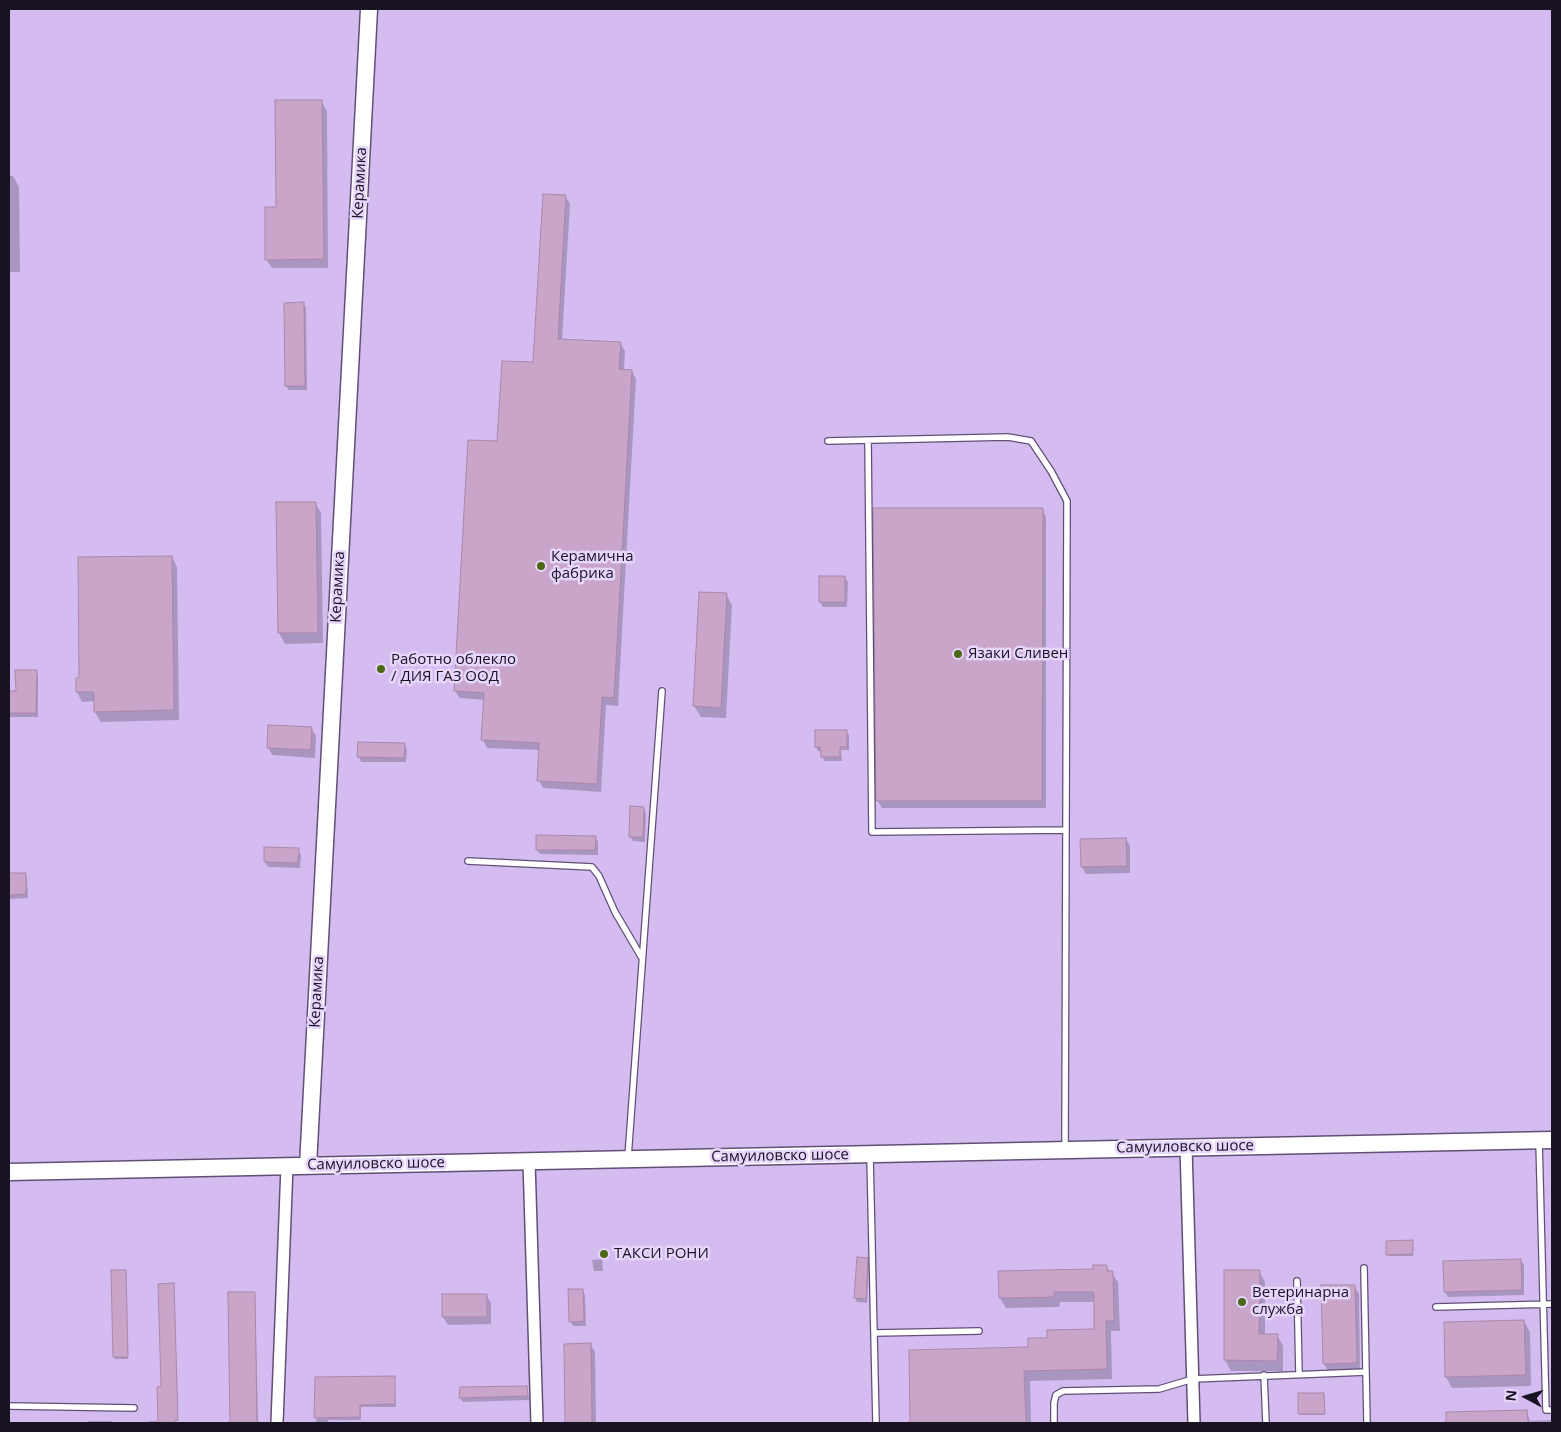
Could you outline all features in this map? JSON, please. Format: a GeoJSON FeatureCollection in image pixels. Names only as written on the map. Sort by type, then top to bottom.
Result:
{"type":"FeatureCollection","features":[{"type":"Feature","properties":{"kind":"street","name":"Керамика"},"geometry":{"type":"LineString","coordinates":[[308,1166],[369,9]]}},
{"type":"Feature","properties":{"kind":"street","name":"Самуиловско шосе"},"geometry":{"type":"LineString","coordinates":[[9,1172],[1546,1140]]}},
{"type":"Feature","properties":{"kind":"street"},"geometry":{"type":"LineString","coordinates":[[1186,1147],[1194,1423]]}},
{"type":"Feature","properties":{"kind":"street"},"geometry":{"type":"LineString","coordinates":[[530,1161],[537,1423]]}},
{"type":"Feature","properties":{"kind":"street"},"geometry":{"type":"LineString","coordinates":[[277,1423],[287,1166]]}},
{"type":"Feature","properties":{"kind":"lane"},"geometry":{"type":"LineString","coordinates":[[828,441],[1008,437],[1030,441],[1051,471],[1067,501],[1065,1150]]}},
{"type":"Feature","properties":{"kind":"lane"},"geometry":{"type":"LineString","coordinates":[[868,440],[872,832],[1066,830]]}},
{"type":"Feature","properties":{"kind":"lane"},"geometry":{"type":"LineString","coordinates":[[628,1159],[662,691]]}},
{"type":"Feature","properties":{"kind":"lane"},"geometry":{"type":"LineString","coordinates":[[468,861],[592,868],[599,876],[615,912],[642,958]]}},
{"type":"Feature","properties":{"kind":"lane"},"geometry":{"type":"LineString","coordinates":[[1546,1140],[1543,1304],[1546,1410],[1552,1410]]}},
{"type":"Feature","properties":{"kind":"lane"},"geometry":{"type":"LineString","coordinates":[[870,1154],[876,1423]]}},
{"type":"Feature","properties":{"kind":"lane"},"geometry":{"type":"LineString","coordinates":[[1364,1268],[1367,1423]]}},
{"type":"Feature","properties":{"kind":"lane"},"geometry":{"type":"LineString","coordinates":[[1297,1281],[1299,1374]]}},
{"type":"Feature","properties":{"kind":"lane"},"geometry":{"type":"LineString","coordinates":[[1436,1307],[1552,1304]]}},
{"type":"Feature","properties":{"kind":"lane"},"geometry":{"type":"LineString","coordinates":[[874,1333],[979,1331]]}},
{"type":"Feature","properties":{"kind":"lane"},"geometry":{"type":"LineString","coordinates":[[1054,1423],[1056,1395],[1063,1391],[1159,1389],[1194,1379],[1366,1372]]}},
{"type":"Feature","properties":{"kind":"lane"},"geometry":{"type":"LineString","coordinates":[[1264,1375],[1266,1423]]}},
{"type":"Feature","properties":{"kind":"lane"},"geometry":{"type":"LineString","coordinates":[[9,1406],[134,1408]]}},
{"type":"Feature","properties":{"kind":"shaded area"},"geometry":{"type":"Polygon","coordinates":[[[9,9],[1552,9],[1552,1423],[9,1423],[9,9]]]}},
{"type":"Feature","properties":{"kind":"building"},"geometry":{"type":"Polygon","coordinates":[[[275,100],[322,100],[324,259],[265,260],[265,207],[276,207],[275,100]]]}},
{"type":"Feature","properties":{"kind":"building","name":"Керамична фабрика"},"geometry":{"type":"Polygon","coordinates":[[[543,194],[566,195],[558,339],[621,342],[619,369],[632,370],[614,698],[602,697],[597,784],[537,781],[539,743],[481,740],[484,693],[454,691],[468,440],[497,441],[502,361],[533,362],[543,194]]]}},
{"type":"Feature","properties":{"kind":"building"},"geometry":{"type":"Polygon","coordinates":[[[304,302],[305,386],[285,386],[284,303],[304,302]]]}},
{"type":"Feature","properties":{"kind":"building"},"geometry":{"type":"Polygon","coordinates":[[[276,502],[316,502],[318,633],[278,633],[276,502]]]}},
{"type":"Feature","properties":{"kind":"building","name":"Язаки Сливен"},"geometry":{"type":"Polygon","coordinates":[[[873,508],[1043,508],[1042,801],[876,801],[873,508]]]}},
{"type":"Feature","properties":{"kind":"building"},"geometry":{"type":"Polygon","coordinates":[[[172,556],[174,710],[94,712],[94,692],[76,692],[76,678],[79,678],[78,557],[172,556]]]}},
{"type":"Feature","properties":{"kind":"building"},"geometry":{"type":"Polygon","coordinates":[[[819,576],[845,576],[845,602],[819,602],[819,576]]]}},
{"type":"Feature","properties":{"kind":"building"},"geometry":{"type":"Polygon","coordinates":[[[699,592],[727,593],[721,708],[693,706],[699,592]]]}},
{"type":"Feature","properties":{"kind":"building"},"geometry":{"type":"Polygon","coordinates":[[[15,670],[37,670],[36,713],[9,713],[9,691],[16,691],[15,670]]]}},
{"type":"Feature","properties":{"kind":"building"},"geometry":{"type":"Polygon","coordinates":[[[268,725],[312,727],[311,750],[267,748],[268,725]]]}},
{"type":"Feature","properties":{"kind":"building"},"geometry":{"type":"Polygon","coordinates":[[[815,730],[847,730],[847,747],[840,747],[840,757],[821,757],[820,747],[815,747],[815,730]]]}},
{"type":"Feature","properties":{"kind":"building"},"geometry":{"type":"Polygon","coordinates":[[[358,742],[405,743],[404,758],[357,757],[358,742]]]}},
{"type":"Feature","properties":{"kind":"building"},"geometry":{"type":"Polygon","coordinates":[[[630,806],[644,807],[643,837],[629,837],[630,806]]]}},
{"type":"Feature","properties":{"kind":"building"},"geometry":{"type":"Polygon","coordinates":[[[536,835],[596,836],[595,850],[536,850],[536,835]]]}},
{"type":"Feature","properties":{"kind":"building"},"geometry":{"type":"Polygon","coordinates":[[[1126,838],[1127,866],[1081,867],[1080,839],[1126,838]]]}},
{"type":"Feature","properties":{"kind":"building"},"geometry":{"type":"Polygon","coordinates":[[[264,847],[299,848],[298,863],[264,862],[264,847]]]}},
{"type":"Feature","properties":{"kind":"building"},"geometry":{"type":"Polygon","coordinates":[[[9,873],[26,873],[26,894],[9,895],[9,873]]]}},
{"type":"Feature","properties":{"kind":"building"},"geometry":{"type":"Polygon","coordinates":[[[1413,1240],[1413,1254],[1386,1255],[1386,1241],[1413,1240]]]}},
{"type":"Feature","properties":{"kind":"building"},"geometry":{"type":"Polygon","coordinates":[[[857,1257],[868,1258],[866,1299],[854,1298],[857,1257]]]}},
{"type":"Feature","properties":{"kind":"building"},"geometry":{"type":"Polygon","coordinates":[[[1521,1259],[1522,1290],[1444,1292],[1443,1261],[1521,1259]]]}},
{"type":"Feature","properties":{"kind":"building"},"geometry":{"type":"Polygon","coordinates":[[[1093,1265],[1107,1265],[1107,1271],[1113,1271],[1114,1321],[1106,1321],[1107,1369],[1024,1371],[1026,1423],[910,1423],[909,1350],[1028,1347],[1028,1338],[1047,1338],[1047,1330],[1094,1329],[1094,1292],[1054,1292],[1054,1297],[999,1298],[998,1271],[1093,1269],[1093,1265]]]}},
{"type":"Feature","properties":{"kind":"building"},"geometry":{"type":"Polygon","coordinates":[[[111,1270],[126,1270],[128,1357],[113,1357],[111,1270]]]}},
{"type":"Feature","properties":{"kind":"building","name":"Ветеринарна служба"},"geometry":{"type":"Polygon","coordinates":[[[1224,1270],[1260,1270],[1259,1334],[1278,1334],[1277,1361],[1224,1360],[1224,1270]]]}},
{"type":"Feature","properties":{"kind":"building"},"geometry":{"type":"Polygon","coordinates":[[[174,1283],[178,1420],[175,1420],[175,1423],[158,1423],[157,1387],[161,1386],[158,1284],[174,1283]]]}},
{"type":"Feature","properties":{"kind":"building"},"geometry":{"type":"Polygon","coordinates":[[[1321,1285],[1355,1285],[1357,1363],[1323,1364],[1321,1285]]]}},
{"type":"Feature","properties":{"kind":"building"},"geometry":{"type":"Polygon","coordinates":[[[568,1289],[583,1289],[584,1321],[569,1322],[568,1289]]]}},
{"type":"Feature","properties":{"kind":"building"},"geometry":{"type":"Polygon","coordinates":[[[228,1292],[255,1292],[257,1423],[230,1423],[228,1292]]]}},
{"type":"Feature","properties":{"kind":"building"},"geometry":{"type":"Polygon","coordinates":[[[442,1294],[487,1294],[487,1317],[442,1317],[442,1294]]]}},
{"type":"Feature","properties":{"kind":"building"},"geometry":{"type":"Polygon","coordinates":[[[1524,1320],[1526,1375],[1445,1377],[1444,1322],[1524,1320]]]}},
{"type":"Feature","properties":{"kind":"building"},"geometry":{"type":"Polygon","coordinates":[[[591,1343],[592,1423],[565,1423],[564,1344],[591,1343]]]}},
{"type":"Feature","properties":{"kind":"building"},"geometry":{"type":"Polygon","coordinates":[[[395,1376],[395,1404],[360,1405],[360,1417],[314,1418],[315,1377],[395,1376]]]}},
{"type":"Feature","properties":{"kind":"building"},"geometry":{"type":"Polygon","coordinates":[[[527,1386],[528,1396],[459,1398],[460,1387],[527,1386]]]}},
{"type":"Feature","properties":{"kind":"building"},"geometry":{"type":"Polygon","coordinates":[[[1298,1393],[1324,1393],[1325,1414],[1298,1414],[1298,1393]]]}},
{"type":"Feature","properties":{"kind":"building"},"geometry":{"type":"Polygon","coordinates":[[[1527,1410],[1528,1423],[1446,1423],[1446,1412],[1527,1410]]]}},
{"type":"Feature","properties":{"kind":"place","name":"Керамична фабрика"},"geometry":{"type":"Point","coordinates":[541,566]}},
{"type":"Feature","properties":{"kind":"place","name":"Язаки Сливен"},"geometry":{"type":"Point","coordinates":[958,654]}},
{"type":"Feature","properties":{"kind":"place","name":"Работно облекло / ДИЯ ГАЗ ООД"},"geometry":{"type":"Point","coordinates":[381,669]}},
{"type":"Feature","properties":{"kind":"place","name":"ТАКСИ РОНИ"},"geometry":{"type":"Point","coordinates":[604,1254]}},
{"type":"Feature","properties":{"kind":"place","name":"Ветеринарна служба"},"geometry":{"type":"Point","coordinates":[1242,1302]}}]}
